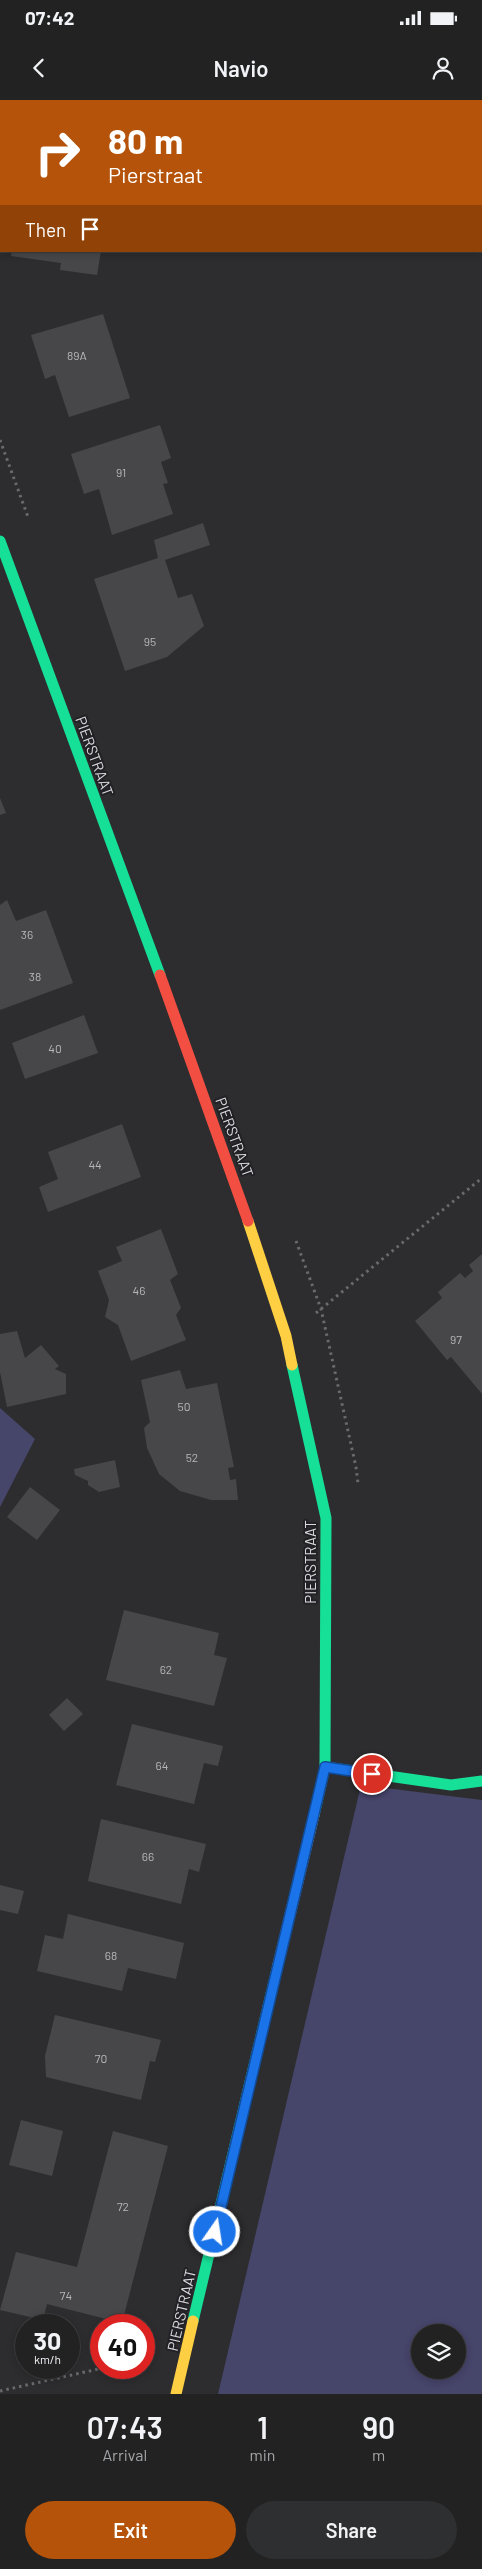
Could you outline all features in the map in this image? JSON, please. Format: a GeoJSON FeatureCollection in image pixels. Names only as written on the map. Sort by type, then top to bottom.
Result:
{"type":"FeatureCollection","features":[{"type":"Feature","properties":{"kind":"street","name":"PIERSTRAAT"},"geometry":{"type":"LineString","coordinates":[[0,541],[237,1186],[286,1336],[326,1518],[325,1767],[176,2394]]}},
{"type":"Feature","properties":{"kind":"street"},"geometry":{"type":"LineString","coordinates":[[325,1767],[451,1785],[482,1780]]}},
{"type":"Feature","properties":{"kind":"path"},"geometry":{"type":"LineString","coordinates":[[286,1336],[482,1178]]}},
{"type":"Feature","properties":{"kind":"path"},"geometry":{"type":"LineString","coordinates":[[0,2391],[90,2371]]}},
{"type":"Feature","properties":{"kind":"shaded area"},"geometry":{"type":"Polygon","coordinates":[[[0,1408],[35,1439],[0,1507],[0,1408]]]}},
{"type":"Feature","properties":{"kind":"shaded area"},"geometry":{"type":"Polygon","coordinates":[[[361,1785],[482,1800],[482,2394],[218,2394],[361,1785]]]}},
{"type":"Feature","properties":{"kind":"building"},"geometry":{"type":"Polygon","coordinates":[[[12,252],[101,252],[97,275],[60,270],[61,263],[11,256],[12,252]]]}},
{"type":"Feature","properties":{"kind":"building"},"geometry":{"type":"Polygon","coordinates":[[[103,314],[130,398],[69,417],[55,375],[45,379],[31,335],[103,314]]]}},
{"type":"Feature","properties":{"kind":"building"},"geometry":{"type":"Polygon","coordinates":[[[160,425],[171,458],[161,462],[168,483],[163,484],[173,514],[112,535],[99,489],[84,494],[71,454],[160,425]]]}},
{"type":"Feature","properties":{"kind":"building"},"geometry":{"type":"Polygon","coordinates":[[[203,523],[210,545],[165,560],[178,598],[192,594],[204,626],[167,657],[125,671],[94,579],[158,558],[154,540],[203,523]]]}},
{"type":"Feature","properties":{"kind":"building"},"geometry":{"type":"Polygon","coordinates":[[[0,798],[6,813],[0,815],[0,798]]]}},
{"type":"Feature","properties":{"kind":"building"},"geometry":{"type":"Polygon","coordinates":[[[7,900],[16,921],[46,910],[73,983],[0,1010],[0,905],[7,900]]]}},
{"type":"Feature","properties":{"kind":"building"},"geometry":{"type":"Polygon","coordinates":[[[84,1015],[98,1053],[25,1079],[12,1043],[84,1015]]]}},
{"type":"Feature","properties":{"kind":"building"},"geometry":{"type":"Polygon","coordinates":[[[122,1124],[141,1177],[48,1212],[39,1187],[58,1179],[48,1152],[122,1124]]]}},
{"type":"Feature","properties":{"kind":"building"},"geometry":{"type":"Polygon","coordinates":[[[161,1229],[178,1274],[170,1280],[181,1308],[176,1315],[186,1340],[131,1361],[118,1325],[105,1317],[109,1300],[98,1271],[122,1261],[116,1247],[161,1229]]]}},
{"type":"Feature","properties":{"kind":"building"},"geometry":{"type":"Polygon","coordinates":[[[482,1254],[482,1394],[451,1357],[447,1360],[415,1321],[442,1298],[438,1292],[460,1273],[465,1278],[473,1271],[469,1265],[482,1254]]]}},
{"type":"Feature","properties":{"kind":"building"},"geometry":{"type":"Polygon","coordinates":[[[17,1331],[25,1358],[41,1345],[59,1366],[55,1369],[66,1374],[66,1394],[7,1407],[0,1372],[0,1334],[17,1331]]]}},
{"type":"Feature","properties":{"kind":"building"},"geometry":{"type":"Polygon","coordinates":[[[180,1370],[186,1389],[217,1383],[234,1467],[228,1468],[230,1480],[236,1479],[238,1500],[211,1500],[180,1491],[159,1474],[147,1448],[144,1428],[150,1422],[141,1380],[180,1370]]]}},
{"type":"Feature","properties":{"kind":"building"},"geometry":{"type":"Polygon","coordinates":[[[115,1460],[120,1487],[99,1492],[88,1485],[88,1481],[75,1475],[74,1469],[115,1460]]]}},
{"type":"Feature","properties":{"kind":"building"},"geometry":{"type":"Polygon","coordinates":[[[30,1487],[60,1510],[37,1540],[7,1517],[30,1487]]]}},
{"type":"Feature","properties":{"kind":"building"},"geometry":{"type":"Polygon","coordinates":[[[124,1610],[219,1633],[214,1655],[227,1658],[214,1706],[106,1680],[124,1610]]]}},
{"type":"Feature","properties":{"kind":"building"},"geometry":{"type":"Polygon","coordinates":[[[67,1698],[83,1714],[64,1731],[49,1715],[67,1698]]]}},
{"type":"Feature","properties":{"kind":"building"},"geometry":{"type":"Polygon","coordinates":[[[132,1724],[223,1746],[218,1766],[204,1763],[194,1804],[116,1785],[132,1724]]]}},
{"type":"Feature","properties":{"kind":"building"},"geometry":{"type":"Polygon","coordinates":[[[101,1819],[206,1844],[199,1872],[189,1869],[181,1904],[88,1881],[101,1819]]]}},
{"type":"Feature","properties":{"kind":"building"},"geometry":{"type":"Polygon","coordinates":[[[0,1885],[24,1891],[18,1914],[0,1910],[0,1885]]]}},
{"type":"Feature","properties":{"kind":"building"},"geometry":{"type":"Polygon","coordinates":[[[68,1914],[184,1943],[176,1979],[128,1968],[122,1991],[37,1971],[45,1935],[63,1939],[68,1914]]]}},
{"type":"Feature","properties":{"kind":"building"},"geometry":{"type":"Polygon","coordinates":[[[55,2015],[161,2040],[155,2062],[150,2061],[141,2100],[46,2077],[45,2056],[55,2015]]]}},
{"type":"Feature","properties":{"kind":"building"},"geometry":{"type":"Polygon","coordinates":[[[21,2120],[63,2131],[52,2176],[9,2165],[21,2120]]]}},
{"type":"Feature","properties":{"kind":"building"},"geometry":{"type":"Polygon","coordinates":[[[113,2131],[168,2146],[124,2314],[90,2315],[47,2304],[44,2314],[17,2314],[0,2310],[16,2252],[77,2267],[113,2131]]]}},
{"type":"Feature","properties":{"kind":"traffic: fast"},"geometry":{"type":"LineString","coordinates":[[0,541],[160,975]]}},
{"type":"Feature","properties":{"kind":"traffic: fast"},"geometry":{"type":"LineString","coordinates":[[292,1365],[326,1518],[325,1767],[314,1815]]}},
{"type":"Feature","properties":{"kind":"traffic: fast"},"geometry":{"type":"LineString","coordinates":[[325,1767],[451,1785],[482,1781]]}},
{"type":"Feature","properties":{"kind":"traffic: fast"},"geometry":{"type":"LineString","coordinates":[[193,2321],[278,1965]]}},
{"type":"Feature","properties":{"kind":"traffic: slow"},"geometry":{"type":"LineString","coordinates":[[248,1221],[286,1336],[292,1365]]}},
{"type":"Feature","properties":{"kind":"traffic: slow"},"geometry":{"type":"LineString","coordinates":[[278,1965],[314,1815]]}},
{"type":"Feature","properties":{"kind":"traffic: slow"},"geometry":{"type":"LineString","coordinates":[[176,2394],[193,2321]]}},
{"type":"Feature","properties":{"kind":"traffic: jam"},"geometry":{"type":"LineString","coordinates":[[160,975],[248,1221]]}},
{"type":"Feature","properties":{"kind":"route"},"geometry":{"type":"LineString","coordinates":[[215,2232],[325,1767],[372,1774]]}}]}
